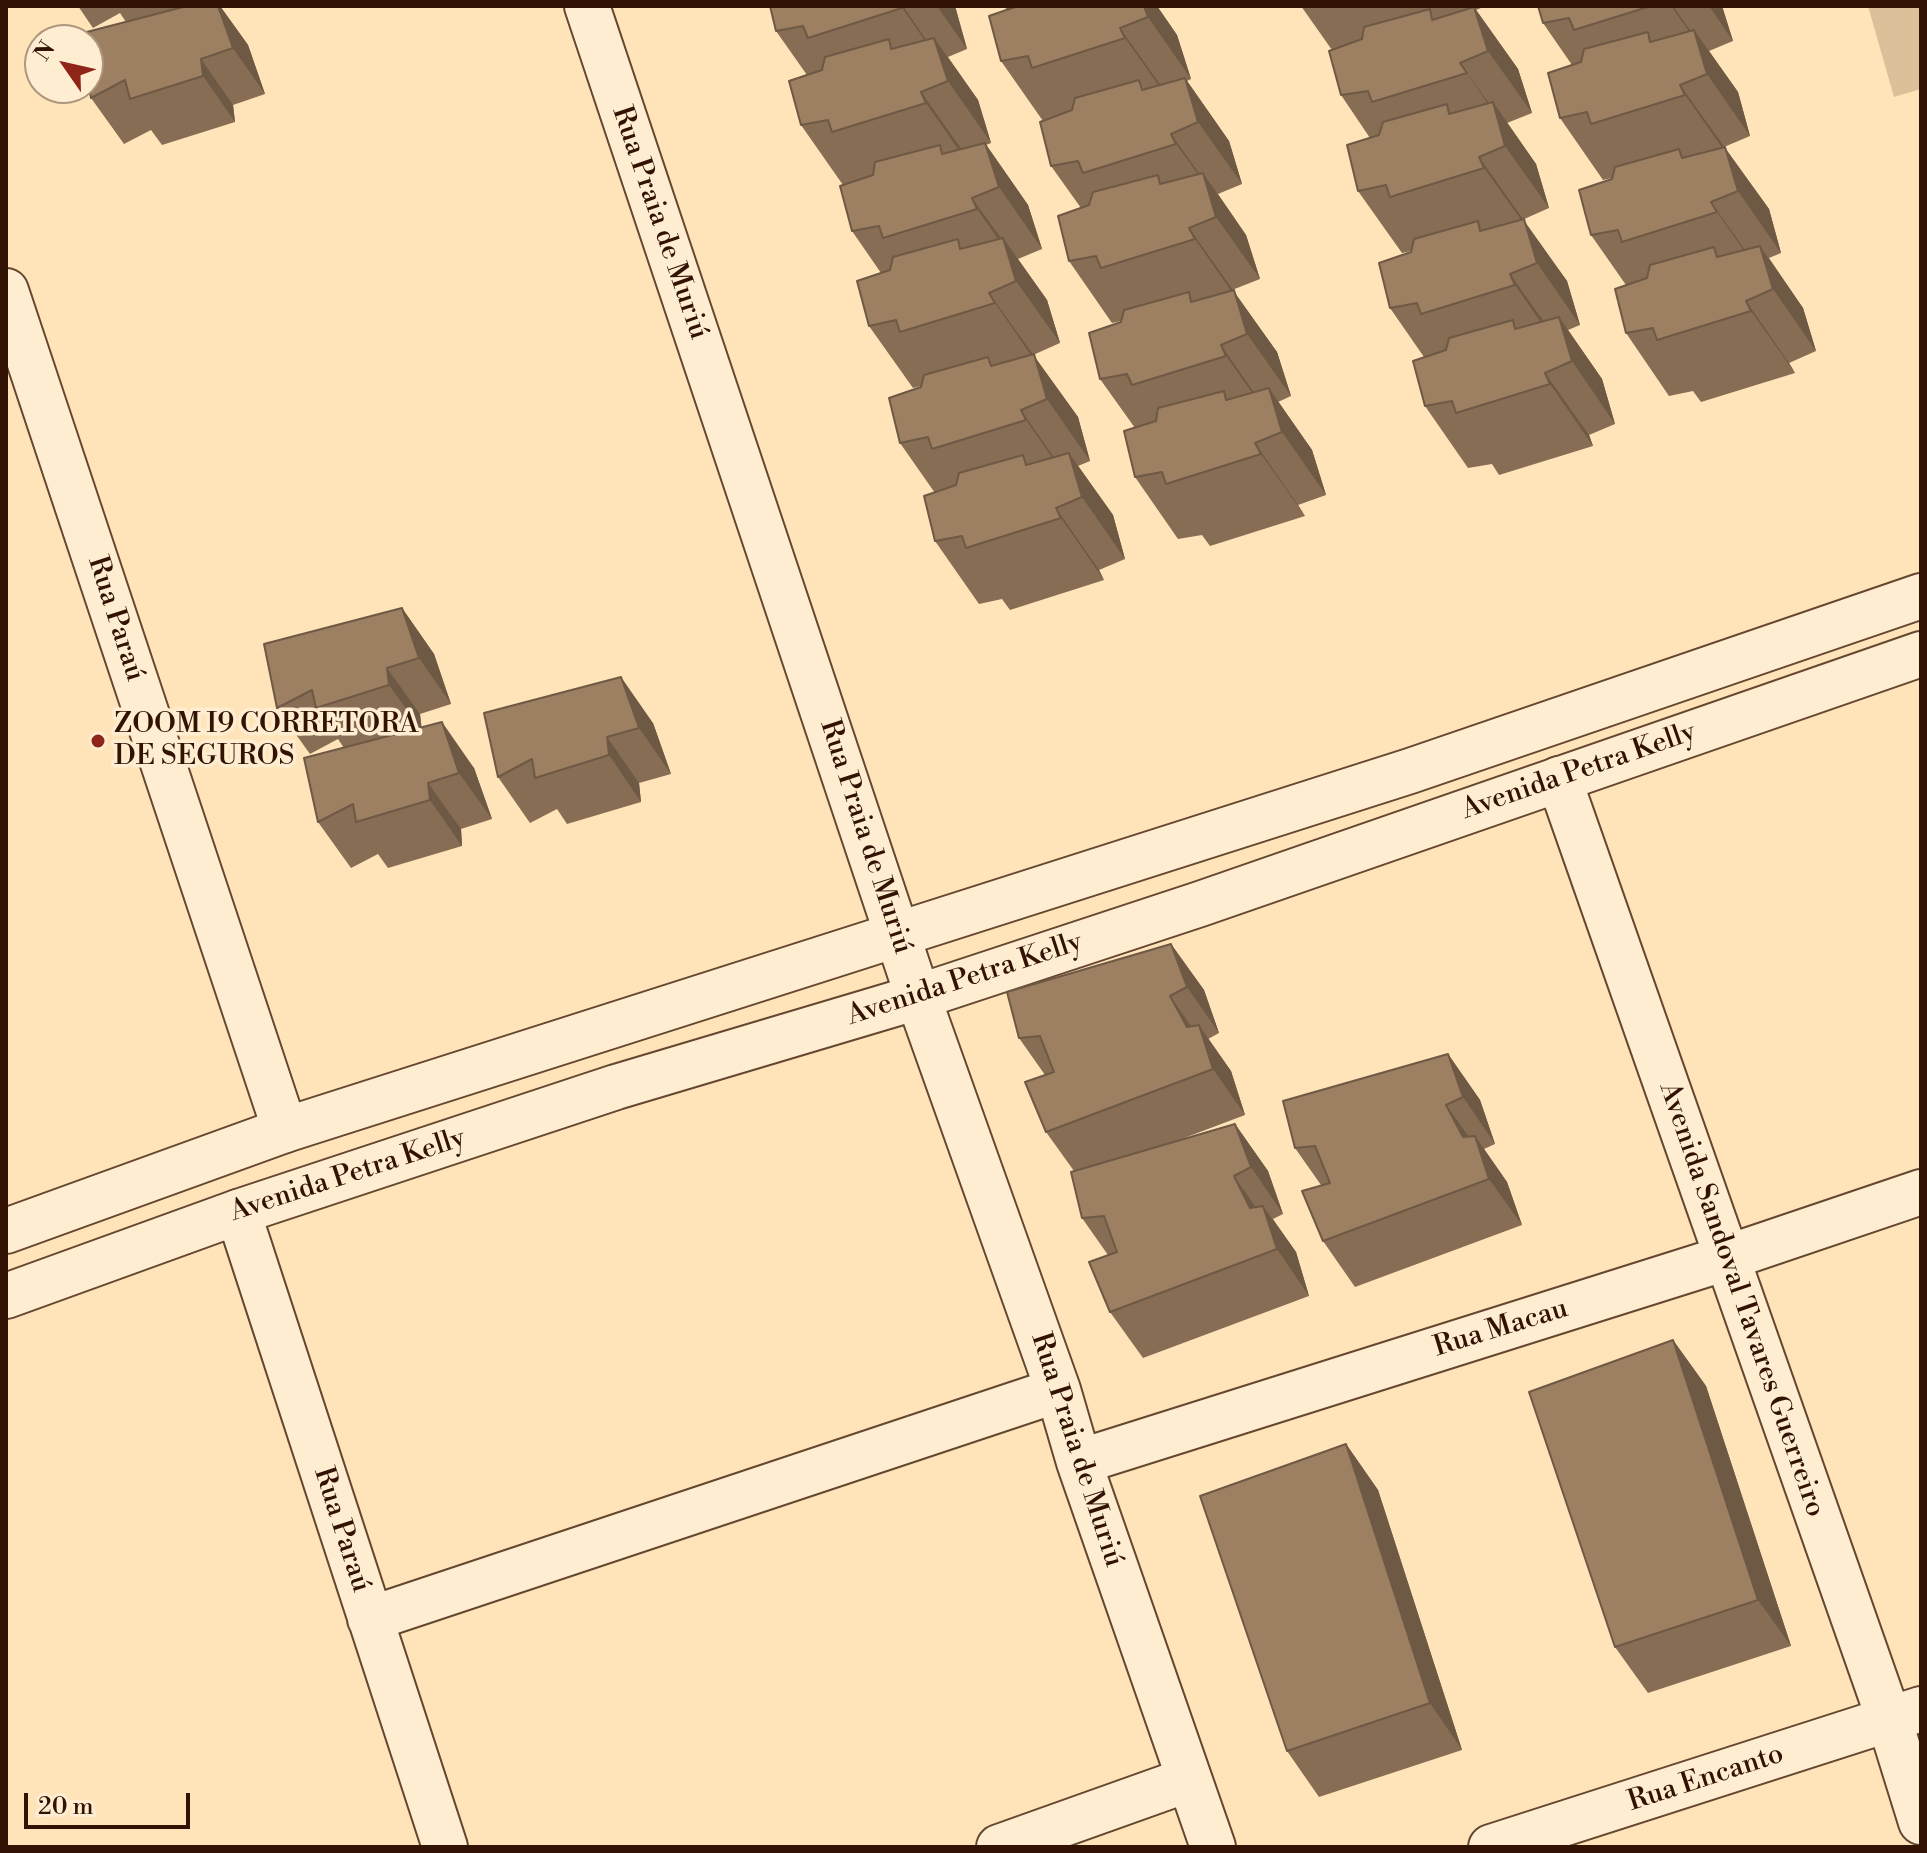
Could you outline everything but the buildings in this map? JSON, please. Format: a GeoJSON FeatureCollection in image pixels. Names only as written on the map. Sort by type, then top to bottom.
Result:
{"type":"FeatureCollection","features":[{"type":"Feature","properties":{"kind":"street","name":"Rua Praia de Muriú"},"geometry":{"type":"LineString","coordinates":[[587,6],[918,997],[1058,1390],[1079,1462],[1187,1780],[1213,1847]]}},
{"type":"Feature","properties":{"kind":"street","name":"Rua Paraú"},"geometry":{"type":"LineString","coordinates":[[6,291],[285,1130]]}},
{"type":"Feature","properties":{"kind":"street","name":"Avenida Petra Kelly"},"geometry":{"type":"LineString","coordinates":[[6,1231],[285,1130],[1410,771],[1921,596]]}},
{"type":"Feature","properties":{"kind":"street","name":"Avenida Petra Kelly"},"geometry":{"type":"LineString","coordinates":[[6,1296],[238,1212],[616,1087],[918,997],[1200,904],[1921,654]]}},
{"type":"Feature","properties":{"kind":"street","name":"Avenida Sandoval Tavares Guerreiro"},"geometry":{"type":"LineString","coordinates":[[1559,779],[1726,1258],[1905,1714],[1921,1822]]}},
{"type":"Feature","properties":{"kind":"street","name":"Rua Macau"},"geometry":{"type":"LineString","coordinates":[[1079,1462],[1726,1258],[1921,1192]]}},
{"type":"Feature","properties":{"kind":"street","name":"Rua Paraú"},"geometry":{"type":"LineString","coordinates":[[238,1212],[445,1847]]}},
{"type":"Feature","properties":{"kind":"street"},"geometry":{"type":"LineString","coordinates":[[370,1619],[1058,1390]]}},
{"type":"Feature","properties":{"kind":"street","name":"Rua Encanto"},"geometry":{"type":"LineString","coordinates":[[1491,1847],[1905,1714]]}},
{"type":"Feature","properties":{"kind":"street"},"geometry":{"type":"LineString","coordinates":[[999,1847],[1187,1780]]}},
{"type":"Feature","properties":{"kind":"shaded area"},"geometry":{"type":"Polygon","coordinates":[[[1868,6],[1921,6],[1921,89],[1894,97],[1868,6]]]}},
{"type":"Feature","properties":{"kind":"place","name":"ZOOM I9 CORRETORA DE SEGUROS"},"geometry":{"type":"Point","coordinates":[98,741]}}]}
